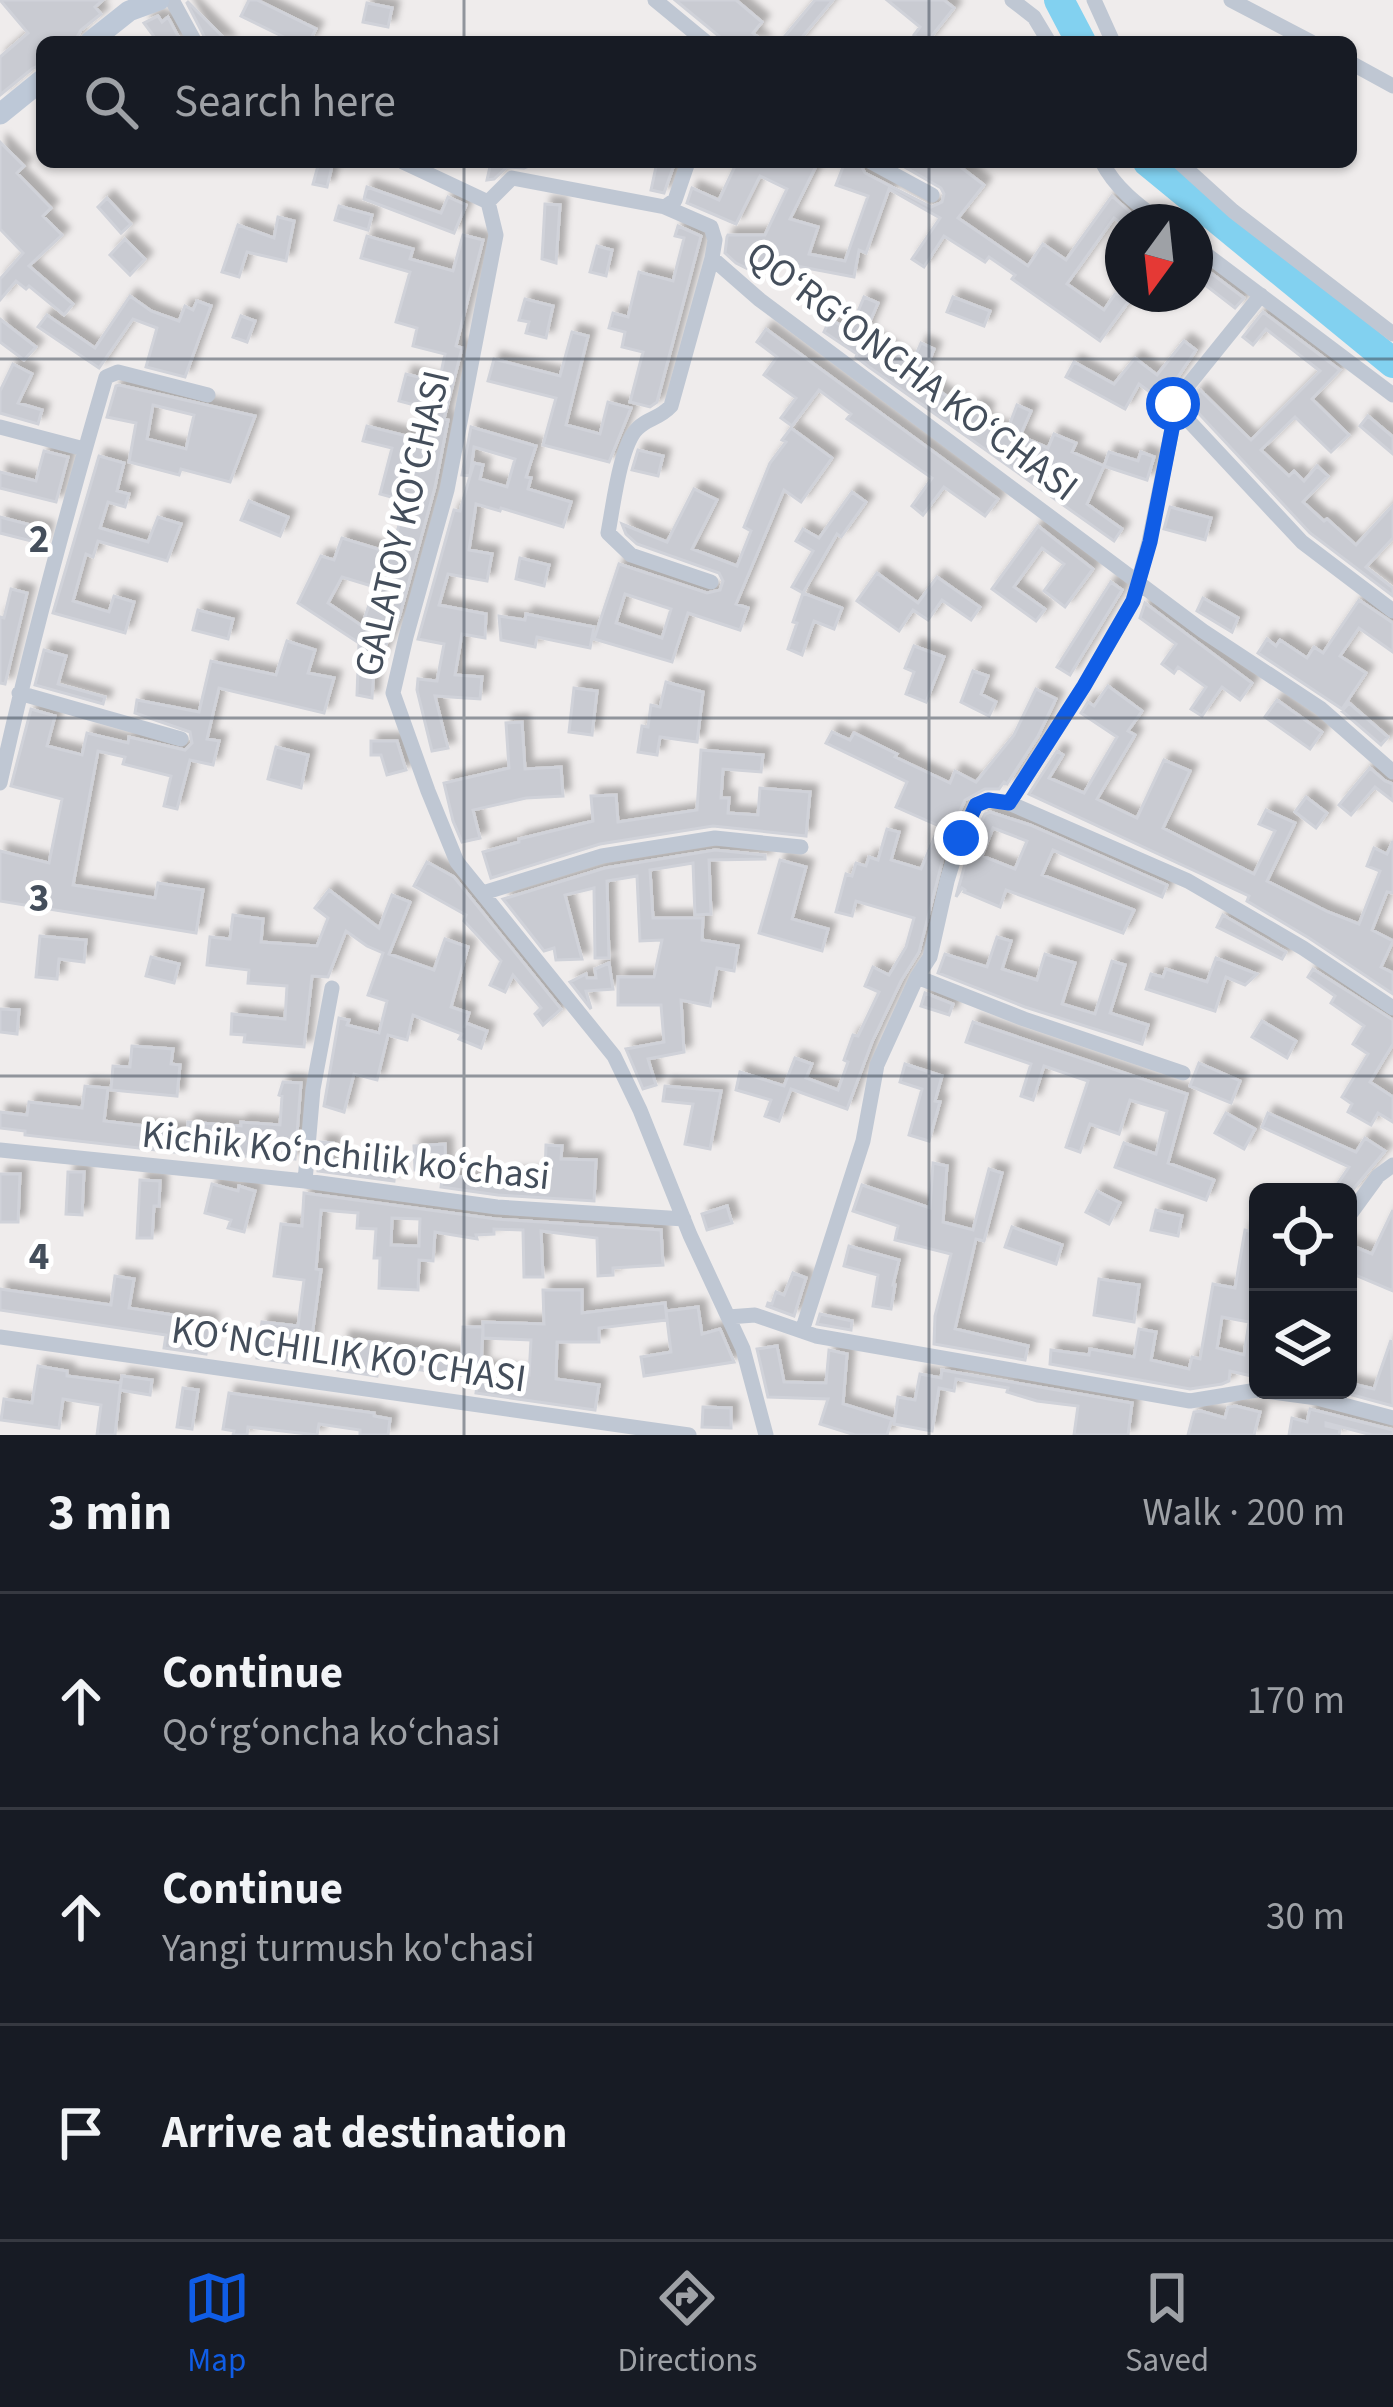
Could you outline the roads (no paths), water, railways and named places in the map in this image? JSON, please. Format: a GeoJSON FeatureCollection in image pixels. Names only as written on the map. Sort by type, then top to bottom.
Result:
{"type":"FeatureCollection","features":[{"type":"Feature","properties":{"kind":"street"},"geometry":{"type":"LineString","coordinates":[[98,36],[129,11],[159,0]]}},
{"type":"Feature","properties":{"kind":"street"},"geometry":{"type":"LineString","coordinates":[[172,0],[192,36]]}},
{"type":"Feature","properties":{"kind":"street"},"geometry":{"type":"LineString","coordinates":[[655,0],[699,36]]}},
{"type":"Feature","properties":{"kind":"street"},"geometry":{"type":"LineString","coordinates":[[1012,0],[1034,17],[1045,36]]}},
{"type":"Feature","properties":{"kind":"street"},"geometry":{"type":"LineString","coordinates":[[1094,0],[1110,36]]}},
{"type":"Feature","properties":{"kind":"street"},"geometry":{"type":"LineString","coordinates":[[1232,0],[1300,36]]}},
{"type":"Feature","properties":{"kind":"street"},"geometry":{"type":"LineString","coordinates":[[1357,66],[1393,86]]}},
{"type":"Feature","properties":{"kind":"street"},"geometry":{"type":"LineString","coordinates":[[0,114],[36,85]]}},
{"type":"Feature","properties":{"kind":"street"},"geometry":{"type":"LineString","coordinates":[[416,168],[488,202],[512,178],[665,207],[675,200],[686,168]]}},
{"type":"Feature","properties":{"kind":"street"},"geometry":{"type":"LineString","coordinates":[[882,168],[932,194]]}},
{"type":"Feature","properties":{"kind":"street"},"geometry":{"type":"LineString","coordinates":[[1104,168],[1137,204]]}},
{"type":"Feature","properties":{"kind":"street"},"geometry":{"type":"LineString","coordinates":[[1186,168],[1233,211],[1393,334]]}},
{"type":"Feature","properties":{"kind":"street","name":"GALATOY KO'CHASI"},"geometry":{"type":"LineString","coordinates":[[488,202],[496,235],[447,490],[393,693],[457,862],[614,1056],[743,1348],[766,1435]]}},
{"type":"Feature","properties":{"kind":"street","name":"QO‘RG‘ONCHA KO‘CHASI"},"geometry":{"type":"LineString","coordinates":[[665,207],[711,227],[715,239],[712,258],[760,300],[1219,642],[1320,708],[1393,772]]}},
{"type":"Feature","properties":{"kind":"street"},"geometry":{"type":"LineString","coordinates":[[711,582],[631,555],[608,533],[630,438],[640,425],[661,418],[670,406],[712,258]]}},
{"type":"Feature","properties":{"kind":"street"},"geometry":{"type":"LineString","coordinates":[[1213,259],[1393,395]]}},
{"type":"Feature","properties":{"kind":"street"},"geometry":{"type":"LineString","coordinates":[[1009,803],[1133,601],[1172,429],[1173,404],[1261,295]]}},
{"type":"Feature","properties":{"kind":"street"},"geometry":{"type":"LineString","coordinates":[[0,783],[106,377],[118,372],[208,395]]}},
{"type":"Feature","properties":{"kind":"street"},"geometry":{"type":"LineString","coordinates":[[1173,404],[1302,542],[1393,611]]}},
{"type":"Feature","properties":{"kind":"street"},"geometry":{"type":"LineString","coordinates":[[0,427],[84,449]]}},
{"type":"Feature","properties":{"kind":"street"},"geometry":{"type":"LineString","coordinates":[[20,694],[181,739]]}},
{"type":"Feature","properties":{"kind":"street"},"geometry":{"type":"LineString","coordinates":[[802,1331],[863,1141],[877,1065],[930,958],[947,881],[976,805],[988,800],[1009,803],[1188,881],[1303,948],[1393,1008]]}},
{"type":"Feature","properties":{"kind":"street"},"geometry":{"type":"LineString","coordinates":[[483,893],[602,856],[715,838],[801,847]]}},
{"type":"Feature","properties":{"kind":"street"},"geometry":{"type":"LineString","coordinates":[[917,977],[1183,1072]]}},
{"type":"Feature","properties":{"kind":"street"},"geometry":{"type":"LineString","coordinates":[[304,1181],[313,1089],[332,988]]}},
{"type":"Feature","properties":{"kind":"street","name":"Kichik Koʻnchilik koʻchasi"},"geometry":{"type":"LineString","coordinates":[[0,1150],[304,1181],[497,1208],[684,1219]]}},
{"type":"Feature","properties":{"kind":"street"},"geometry":{"type":"LineString","coordinates":[[1357,1205],[1378,1176],[1393,1165]]}},
{"type":"Feature","properties":{"kind":"street"},"geometry":{"type":"LineString","coordinates":[[728,1317],[755,1315],[816,1336],[1190,1401],[1249,1391]]}},
{"type":"Feature","properties":{"kind":"street","name":"KO‘NCHILIK KO'CHASI"},"geometry":{"type":"LineString","coordinates":[[0,1337],[689,1435]]}},
{"type":"Feature","properties":{"kind":"street"},"geometry":{"type":"LineString","coordinates":[[1334,1399],[1393,1418]]}},
{"type":"Feature","properties":{"kind":"waterway"},"geometry":{"type":"LineString","coordinates":[[1059,0],[1078,36]]}},
{"type":"Feature","properties":{"kind":"waterway"},"geometry":{"type":"LineString","coordinates":[[1155,168],[1393,363]]}}]}
